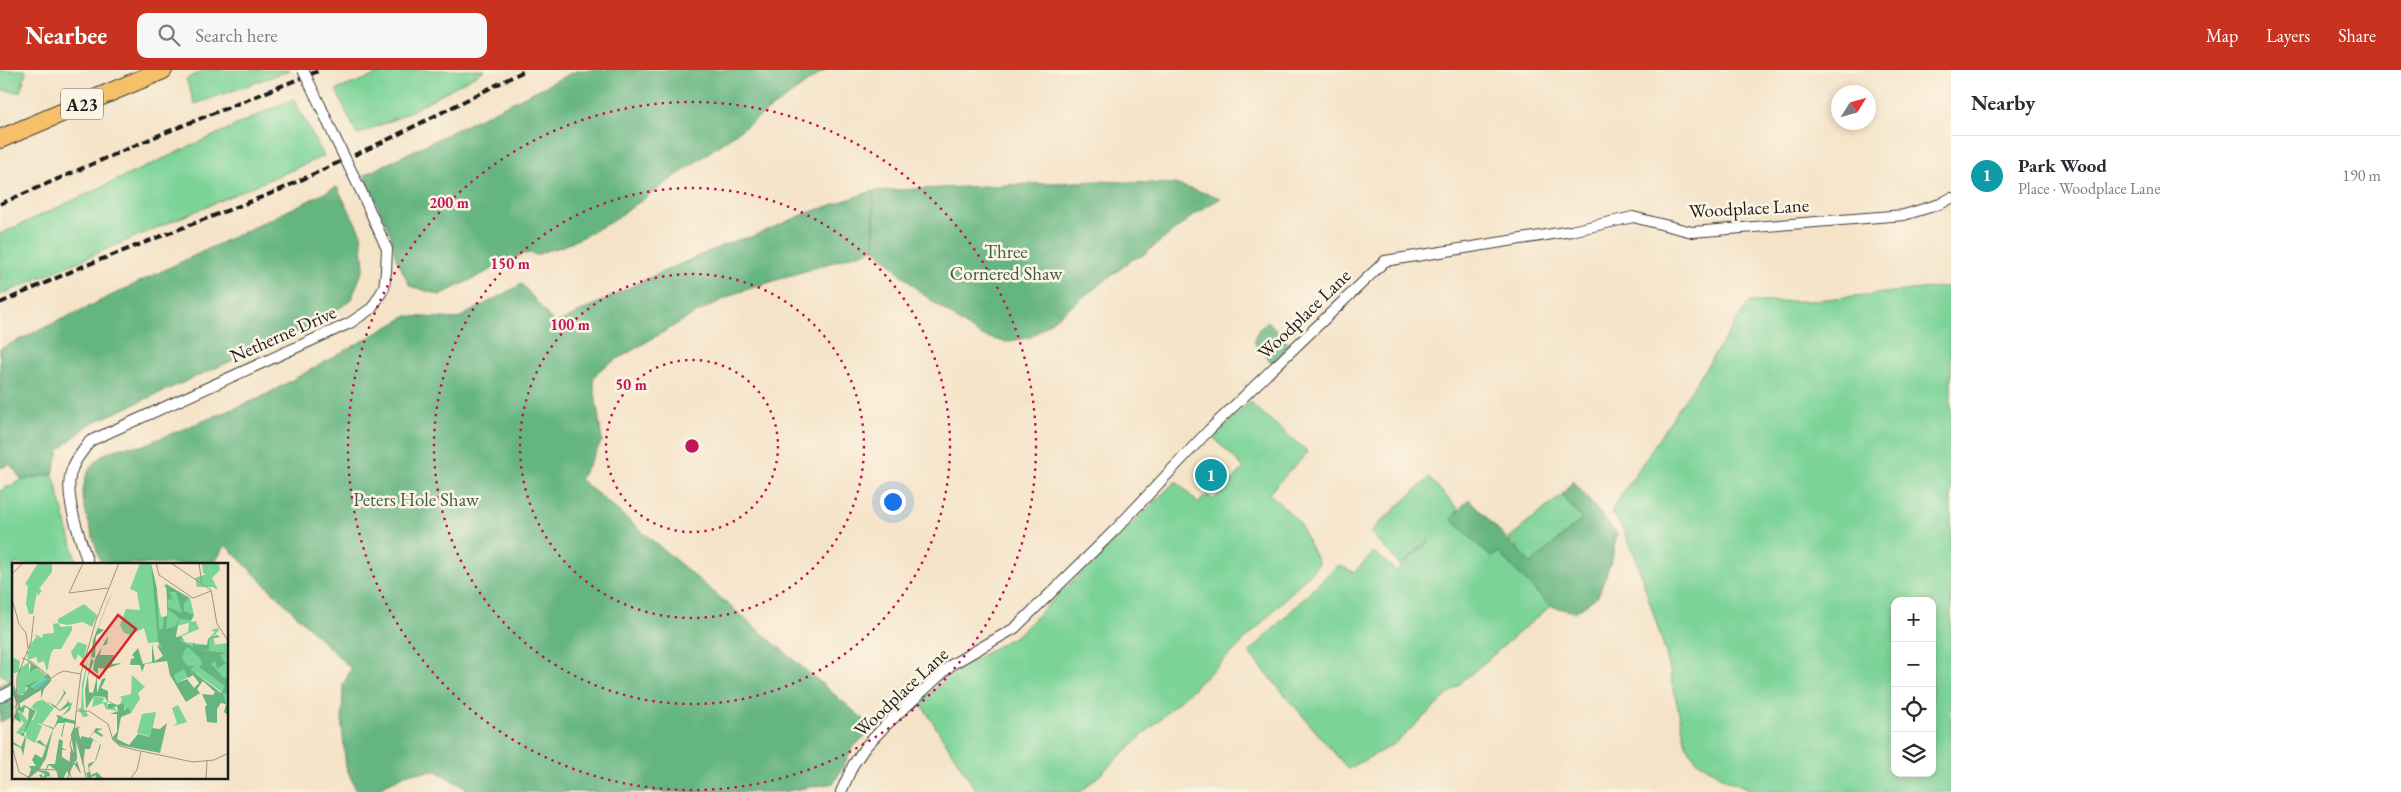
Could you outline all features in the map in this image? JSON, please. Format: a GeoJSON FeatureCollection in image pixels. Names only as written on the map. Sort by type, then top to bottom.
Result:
{"type":"FeatureCollection","features":[{"type":"Feature","properties":{"kind":"highway","name":"A23"},"geometry":{"type":"LineString","coordinates":[[0,139],[163,70]]}},
{"type":"Feature","properties":{"kind":"street","name":"Netherne Drive"},"geometry":{"type":"LineString","coordinates":[[88,563],[72,509],[68,484],[72,466],[90,441],[350,323],[372,308],[384,288],[387,249],[304,70]]}},
{"type":"Feature","properties":{"kind":"street","name":"Woodplace Lane"},"geometry":{"type":"LineString","coordinates":[[841,792],[852,765],[866,746],[886,725],[951,665],[1015,628],[1115,530],[1209,430],[1386,261],[1571,231],[1633,217],[1692,232],[1904,215],[1940,204],[1951,198]]}},
{"type":"Feature","properties":{"kind":"street"},"geometry":{"type":"LineString","coordinates":[[0,698],[12,691]]}},
{"type":"Feature","properties":{"kind":"green space"},"geometry":{"type":"Polygon","coordinates":[[[0,70],[25,70],[26,73],[20,92],[0,90],[0,70]]]}},
{"type":"Feature","properties":{"kind":"green space"},"geometry":{"type":"Polygon","coordinates":[[[206,70],[291,70],[195,104],[186,79],[206,70]]]}},
{"type":"Feature","properties":{"kind":"green space"},"geometry":{"type":"Polygon","coordinates":[[[389,70],[485,70],[404,115],[357,135],[336,90],[389,70]]]}},
{"type":"Feature","properties":{"kind":"green space"},"geometry":{"type":"Polygon","coordinates":[[[578,70],[825,70],[611,222],[563,246],[537,255],[523,254],[440,295],[410,286],[396,258],[391,235],[364,175],[578,70]]]}},
{"type":"Feature","properties":{"kind":"green space"},"geometry":{"type":"Polygon","coordinates":[[[293,99],[324,156],[0,295],[0,234],[293,99]]]}},
{"type":"Feature","properties":{"kind":"green space","name":"Three Cornered Shaw"},"geometry":{"type":"Polygon","coordinates":[[[1098,181],[1174,184],[1221,198],[1199,211],[1142,256],[1133,259],[1031,337],[1005,342],[982,336],[920,292],[875,249],[874,191],[1098,181]]]}},
{"type":"Feature","properties":{"kind":"green space"},"geometry":{"type":"Polygon","coordinates":[[[337,187],[361,234],[364,267],[351,300],[321,321],[90,424],[59,450],[53,474],[22,480],[10,464],[0,468],[0,349],[337,187]]]}},
{"type":"Feature","properties":{"kind":"green space","name":"Peters Hole Shaw"},"geometry":{"type":"Polygon","coordinates":[[[873,191],[874,249],[736,293],[696,313],[602,368],[593,379],[602,441],[580,479],[874,728],[853,747],[834,783],[782,792],[472,792],[436,771],[409,773],[371,792],[357,792],[346,767],[342,726],[343,685],[351,669],[225,545],[215,563],[101,563],[87,517],[83,493],[89,471],[101,456],[119,448],[141,446],[260,398],[407,316],[457,319],[522,284],[555,324],[651,277],[733,241],[751,237],[805,214],[873,191]]]}},
{"type":"Feature","properties":{"kind":"green space"},"geometry":{"type":"Polygon","coordinates":[[[1951,286],[1951,792],[1757,792],[1725,779],[1696,760],[1686,745],[1666,653],[1635,556],[1622,527],[1611,511],[1749,302],[1807,301],[1951,286]]]}},
{"type":"Feature","properties":{"kind":"green space"},"geometry":{"type":"Polygon","coordinates":[[[1268,321],[1291,346],[1273,364],[1255,344],[1256,333],[1268,321]]]}},
{"type":"Feature","properties":{"kind":"green space"},"geometry":{"type":"Polygon","coordinates":[[[1249,402],[1308,452],[1269,493],[1298,521],[1319,564],[1238,647],[1081,792],[977,792],[920,702],[953,672],[1017,635],[1176,481],[1198,503],[1207,495],[1213,500],[1244,468],[1214,438],[1249,402]]]}},
{"type":"Feature","properties":{"kind":"green space"},"geometry":{"type":"Polygon","coordinates":[[[53,474],[77,563],[12,563],[12,680],[10,680],[0,674],[0,491],[22,480],[53,474]]]}},
{"type":"Feature","properties":{"kind":"green space"},"geometry":{"type":"Polygon","coordinates":[[[1429,478],[1460,511],[1452,520],[1492,557],[1498,552],[1550,606],[1465,679],[1394,744],[1348,769],[1249,653],[1337,565],[1354,572],[1374,552],[1396,571],[1430,540],[1400,565],[1370,532],[1429,478]]]}},
{"type":"Feature","properties":{"kind":"green space"},"geometry":{"type":"Polygon","coordinates":[[[1573,481],[1617,534],[1612,559],[1598,596],[1575,612],[1550,606],[1498,552],[1491,557],[1451,519],[1469,499],[1531,564],[1582,519],[1562,495],[1573,481]]]}},
{"type":"Feature","properties":{"kind":"green space"},"geometry":{"type":"Polygon","coordinates":[[[1562,495],[1582,519],[1531,564],[1509,538],[1562,495]]]}},
{"type":"Feature","properties":{"kind":"green space"},"geometry":{"type":"Polygon","coordinates":[[[10,680],[12,684],[12,716],[0,722],[0,685],[10,680]]]}},
{"type":"Feature","properties":{"kind":"railway"},"geometry":{"type":"LineString","coordinates":[[0,204],[157,136],[321,70]]}},
{"type":"Feature","properties":{"kind":"railway"},"geometry":{"type":"LineString","coordinates":[[0,303],[79,268],[275,192],[389,139],[526,70]]}},
{"type":"Feature","properties":{"kind":"place","name":"Park Wood"},"geometry":{"type":"Point","coordinates":[1211,475]}}]}
